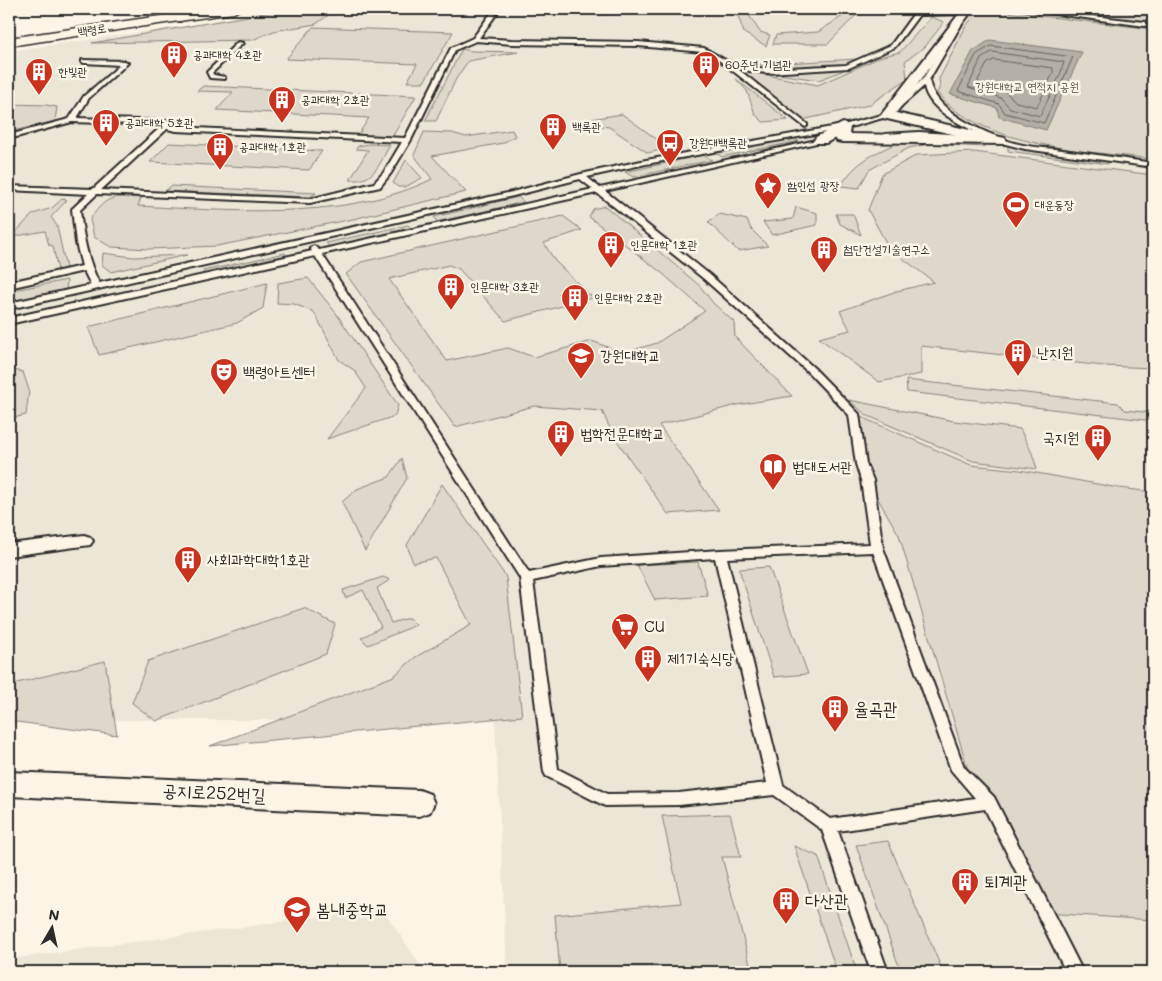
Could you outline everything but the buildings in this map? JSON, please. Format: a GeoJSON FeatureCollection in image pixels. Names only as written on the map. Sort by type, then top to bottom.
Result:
{"type":"FeatureCollection","features":[{"type":"Feature","properties":{"kind":"street"},"geometry":{"type":"LineString","coordinates":[[152,9],[180,18]]}},
{"type":"Feature","properties":{"kind":"street","name":"백령로"},"geometry":{"type":"LineString","coordinates":[[9,42],[234,9]]}},
{"type":"Feature","properties":{"kind":"street"},"geometry":{"type":"LineString","coordinates":[[968,10],[888,115],[994,140]]}},
{"type":"Feature","properties":{"kind":"street"},"geometry":{"type":"LineString","coordinates":[[842,132],[994,140]]}},
{"type":"Feature","properties":{"kind":"street"},"geometry":{"type":"LineString","coordinates":[[9,550],[84,541]]}},
{"type":"Feature","properties":{"kind":"street","name":"공지로252번길"},"geometry":{"type":"LineString","coordinates":[[9,784],[419,803]]}},
{"type":"Feature","properties":{"kind":"lane"},"geometry":{"type":"LineString","coordinates":[[475,39],[497,9]]}},
{"type":"Feature","properties":{"kind":"lane"},"geometry":{"type":"LineString","coordinates":[[1020,9],[1153,25]]}},
{"type":"Feature","properties":{"kind":"lane"},"geometry":{"type":"LineString","coordinates":[[722,60],[749,69],[768,71],[847,67],[893,46],[917,12],[968,10]]}},
{"type":"Feature","properties":{"kind":"lane"},"geometry":{"type":"LineString","coordinates":[[9,320],[821,140],[888,115],[926,80],[968,10]]}},
{"type":"Feature","properties":{"kind":"lane"},"geometry":{"type":"LineString","coordinates":[[9,188],[310,200],[377,185],[387,173],[406,140],[453,49],[475,39],[521,42],[638,44],[704,50],[722,60],[805,125]]}},
{"type":"Feature","properties":{"kind":"lane"},"geometry":{"type":"LineString","coordinates":[[223,78],[212,77],[208,73],[240,43]]}},
{"type":"Feature","properties":{"kind":"lane"},"geometry":{"type":"LineString","coordinates":[[72,120],[86,97],[125,63],[84,61]]}},
{"type":"Feature","properties":{"kind":"lane"},"geometry":{"type":"LineString","coordinates":[[926,80],[926,89],[937,105],[994,140],[1025,147],[1153,165]]}},
{"type":"Feature","properties":{"kind":"lane"},"geometry":{"type":"LineString","coordinates":[[9,137],[72,120],[169,123],[76,209],[80,242],[87,268],[96,286]]}},
{"type":"Feature","properties":{"kind":"lane"},"geometry":{"type":"LineString","coordinates":[[166,126],[176,129],[406,140]]}},
{"type":"Feature","properties":{"kind":"lane"},"geometry":{"type":"LineString","coordinates":[[9,306],[690,153],[842,132]]}},
{"type":"Feature","properties":{"kind":"lane"},"geometry":{"type":"LineString","coordinates":[[581,176],[601,190],[714,283],[811,370],[854,414],[861,464],[867,480],[877,548],[958,770],[989,802],[1075,972]]}},
{"type":"Feature","properties":{"kind":"lane"},"geometry":{"type":"LineString","coordinates":[[308,239],[526,578],[551,772],[604,800],[679,799],[776,788]]}},
{"type":"Feature","properties":{"kind":"lane"},"geometry":{"type":"LineString","coordinates":[[9,285],[87,268]]}},
{"type":"Feature","properties":{"kind":"lane"},"geometry":{"type":"LineString","coordinates":[[526,578],[601,562],[720,554],[877,548]]}},
{"type":"Feature","properties":{"kind":"lane"},"geometry":{"type":"LineString","coordinates":[[720,554],[776,788],[828,826],[879,972]]}},
{"type":"Feature","properties":{"kind":"lane"},"geometry":{"type":"LineString","coordinates":[[828,826],[989,802]]}},
{"type":"Feature","properties":{"kind":"shaded area","name":"강원대학교"},"geometry":{"type":"Polygon","coordinates":[[[273,9],[1153,9],[1153,972],[507,972],[495,719],[406,710],[286,720],[9,720],[9,51],[184,26],[273,9]]]}},
{"type":"Feature","properties":{"kind":"shaded area","name":"봄내중학교"},"geometry":{"type":"Polygon","coordinates":[[[382,908],[425,972],[9,972],[9,959],[382,908]]]}},
{"type":"Feature","properties":{"kind":"green space"},"geometry":{"type":"Polygon","coordinates":[[[288,9],[337,9],[316,24],[274,31],[252,40],[92,43],[288,9]]]}},
{"type":"Feature","properties":{"kind":"green space"},"geometry":{"type":"Polygon","coordinates":[[[513,9],[612,9],[610,15],[510,11],[513,9]]]}},
{"type":"Feature","properties":{"kind":"green space"},"geometry":{"type":"Polygon","coordinates":[[[723,9],[745,9],[760,32],[770,35],[766,46],[744,33],[738,16],[723,9]]]}},
{"type":"Feature","properties":{"kind":"green space"},"geometry":{"type":"Polygon","coordinates":[[[848,9],[862,9],[828,44],[773,44],[776,35],[818,32],[846,14],[848,9]]]}},
{"type":"Feature","properties":{"kind":"green space","name":"강원대학교 연적지 공원"},"geometry":{"type":"Polygon","coordinates":[[[980,9],[1153,29],[1153,159],[1068,149],[1008,136],[980,125],[956,111],[937,93],[940,86],[939,79],[966,26],[980,9]]]}},
{"type":"Feature","properties":{"kind":"green space"},"geometry":{"type":"Polygon","coordinates":[[[1021,9],[1153,9],[1153,23],[1152,25],[1021,9]]]}},
{"type":"Feature","properties":{"kind":"green space"},"geometry":{"type":"Polygon","coordinates":[[[931,17],[944,22],[925,47],[905,61],[907,79],[869,105],[802,120],[741,70],[818,85],[883,56],[900,52],[931,17]]]}},
{"type":"Feature","properties":{"kind":"green space"},"geometry":{"type":"Polygon","coordinates":[[[313,27],[453,32],[424,82],[407,82],[417,64],[286,59],[313,27]]]}},
{"type":"Feature","properties":{"kind":"green space"},"geometry":{"type":"Polygon","coordinates":[[[462,49],[518,52],[468,61],[456,79],[436,121],[425,121],[462,49]]]}},
{"type":"Feature","properties":{"kind":"green space"},"geometry":{"type":"Polygon","coordinates":[[[858,59],[842,71],[819,80],[762,72],[748,65],[858,59]]]}},
{"type":"Feature","properties":{"kind":"green space"},"geometry":{"type":"Polygon","coordinates":[[[736,79],[788,120],[763,122],[755,114],[747,91],[736,79]]]}},
{"type":"Feature","properties":{"kind":"green space"},"geometry":{"type":"Polygon","coordinates":[[[203,86],[416,96],[391,139],[356,138],[369,118],[217,110],[233,92],[197,91],[203,86]]]}},
{"type":"Feature","properties":{"kind":"green space"},"geometry":{"type":"Polygon","coordinates":[[[9,104],[57,107],[55,121],[9,132],[9,104]]]}},
{"type":"Feature","properties":{"kind":"green space"},"geometry":{"type":"Polygon","coordinates":[[[622,114],[669,148],[648,153],[609,127],[572,122],[622,114]]]}},
{"type":"Feature","properties":{"kind":"green space"},"geometry":{"type":"Polygon","coordinates":[[[512,130],[515,136],[503,143],[432,156],[466,192],[353,219],[217,246],[149,249],[111,247],[94,237],[90,219],[101,205],[117,197],[141,198],[138,206],[249,211],[288,210],[364,202],[399,192],[432,179],[414,155],[424,132],[452,133],[466,137],[512,130]]]}},
{"type":"Feature","properties":{"kind":"green space"},"geometry":{"type":"Polygon","coordinates":[[[791,137],[799,141],[722,157],[716,153],[791,137]]]}},
{"type":"Feature","properties":{"kind":"green space"},"geometry":{"type":"Polygon","coordinates":[[[902,141],[983,141],[984,147],[930,144],[909,148],[869,170],[859,188],[841,186],[853,170],[867,158],[902,141]]]}},
{"type":"Feature","properties":{"kind":"green space"},"geometry":{"type":"Polygon","coordinates":[[[169,143],[322,151],[309,170],[150,162],[169,143]]]}},
{"type":"Feature","properties":{"kind":"green space"},"geometry":{"type":"Polygon","coordinates":[[[369,144],[390,145],[371,175],[358,180],[350,180],[368,150],[356,149],[358,146],[369,144]]]}},
{"type":"Feature","properties":{"kind":"green space"},"geometry":{"type":"Polygon","coordinates":[[[1008,146],[1107,160],[1108,164],[1008,151],[1008,146]]]}},
{"type":"Feature","properties":{"kind":"green space","name":"대운동장"},"geometry":{"type":"Polygon","coordinates":[[[974,152],[1153,175],[1153,368],[1104,366],[921,346],[921,374],[879,382],[819,338],[850,330],[840,311],[897,291],[934,282],[889,248],[868,210],[882,174],[917,155],[974,152]]]}},
{"type":"Feature","properties":{"kind":"green space"},"geometry":{"type":"Polygon","coordinates":[[[703,155],[712,160],[633,177],[625,172],[703,155]]]}},
{"type":"Feature","properties":{"kind":"green space"},"geometry":{"type":"Polygon","coordinates":[[[406,160],[422,178],[405,187],[398,187],[393,183],[406,160]]]}},
{"type":"Feature","properties":{"kind":"green space"},"geometry":{"type":"Polygon","coordinates":[[[171,186],[316,193],[310,197],[165,191],[171,186]]]}},
{"type":"Feature","properties":{"kind":"green space"},"geometry":{"type":"Polygon","coordinates":[[[518,197],[524,202],[437,222],[434,217],[518,197]]]}},
{"type":"Feature","properties":{"kind":"green space"},"geometry":{"type":"Polygon","coordinates":[[[62,199],[67,200],[51,217],[57,226],[66,268],[58,271],[53,246],[49,245],[45,231],[11,237],[33,214],[52,208],[62,199]]]}},
{"type":"Feature","properties":{"kind":"green space"},"geometry":{"type":"Polygon","coordinates":[[[605,206],[700,286],[713,303],[734,322],[735,337],[792,396],[737,405],[659,425],[719,510],[668,514],[613,435],[602,411],[534,406],[455,427],[346,274],[361,262],[563,216],[582,230],[544,243],[555,261],[593,298],[505,321],[459,269],[449,265],[389,279],[447,361],[508,348],[534,357],[592,341],[623,353],[657,343],[705,311],[662,273],[589,217],[593,209],[605,206]]]}},
{"type":"Feature","properties":{"kind":"green space"},"geometry":{"type":"Polygon","coordinates":[[[796,207],[817,213],[817,225],[772,235],[763,222],[793,219],[796,207]]]}},
{"type":"Feature","properties":{"kind":"green space"},"geometry":{"type":"Polygon","coordinates":[[[720,214],[747,220],[751,229],[768,246],[738,251],[708,222],[720,214]]]}},
{"type":"Feature","properties":{"kind":"green space"},"geometry":{"type":"Polygon","coordinates":[[[836,214],[853,214],[861,235],[840,224],[836,214]]]}},
{"type":"Feature","properties":{"kind":"green space"},"geometry":{"type":"Polygon","coordinates":[[[408,225],[411,228],[330,247],[326,243],[408,225]]]}},
{"type":"Feature","properties":{"kind":"green space"},"geometry":{"type":"Polygon","coordinates":[[[103,253],[133,257],[187,255],[111,272],[102,265],[103,253]]]}},
{"type":"Feature","properties":{"kind":"green space"},"geometry":{"type":"Polygon","coordinates":[[[285,253],[289,259],[206,278],[203,271],[285,253]]]}},
{"type":"Feature","properties":{"kind":"green space"},"geometry":{"type":"Polygon","coordinates":[[[308,278],[336,313],[398,405],[395,416],[327,439],[366,388],[354,370],[339,360],[314,312],[294,304],[277,303],[278,283],[308,278]]]}},
{"type":"Feature","properties":{"kind":"green space"},"geometry":{"type":"Polygon","coordinates":[[[67,280],[66,291],[9,304],[9,291],[67,280]]]}},
{"type":"Feature","properties":{"kind":"green space"},"geometry":{"type":"Polygon","coordinates":[[[267,283],[263,308],[237,323],[99,355],[88,327],[267,283]]]}},
{"type":"Feature","properties":{"kind":"green space"},"geometry":{"type":"Polygon","coordinates":[[[9,369],[23,372],[29,390],[26,415],[9,419],[9,369]]]}},
{"type":"Feature","properties":{"kind":"green space"},"geometry":{"type":"Polygon","coordinates":[[[906,380],[1118,403],[1125,410],[1153,413],[1153,421],[907,392],[906,380]]]}},
{"type":"Feature","properties":{"kind":"green space"},"geometry":{"type":"Polygon","coordinates":[[[849,400],[954,421],[1020,429],[1032,453],[1037,469],[973,461],[866,415],[849,400]]]}},
{"type":"Feature","properties":{"kind":"green space"},"geometry":{"type":"Polygon","coordinates":[[[854,414],[971,465],[1020,470],[1119,488],[1153,492],[1153,920],[1045,913],[972,783],[899,535],[867,480],[854,414]]]}},
{"type":"Feature","properties":{"kind":"green space"},"geometry":{"type":"Polygon","coordinates":[[[402,458],[407,478],[365,551],[342,502],[357,489],[389,477],[402,458]]]}},
{"type":"Feature","properties":{"kind":"green space"},"geometry":{"type":"Polygon","coordinates":[[[442,484],[506,577],[522,716],[210,746],[394,676],[414,658],[471,625],[436,558],[413,563],[407,545],[442,484]]]}},
{"type":"Feature","properties":{"kind":"green space"},"geometry":{"type":"Polygon","coordinates":[[[698,562],[708,596],[655,600],[637,565],[698,562]]]}},
{"type":"Feature","properties":{"kind":"green space"},"geometry":{"type":"Polygon","coordinates":[[[769,567],[808,674],[774,677],[739,569],[769,567]]]}},
{"type":"Feature","properties":{"kind":"green space"},"geometry":{"type":"Polygon","coordinates":[[[383,577],[390,580],[377,588],[391,623],[409,618],[416,625],[368,645],[361,638],[381,627],[363,590],[345,598],[343,590],[383,577]]]}},
{"type":"Feature","properties":{"kind":"green space"},"geometry":{"type":"Polygon","coordinates":[[[304,608],[335,624],[326,654],[156,721],[132,703],[148,661],[304,608]]]}},
{"type":"Feature","properties":{"kind":"green space"},"geometry":{"type":"Polygon","coordinates":[[[105,661],[117,735],[9,721],[9,685],[105,661]]]}},
{"type":"Feature","properties":{"kind":"green space"},"geometry":{"type":"Polygon","coordinates":[[[730,814],[741,857],[722,857],[752,972],[560,972],[555,915],[681,903],[662,816],[730,814]]]}},
{"type":"Feature","properties":{"kind":"green space"},"geometry":{"type":"Polygon","coordinates":[[[888,841],[943,972],[901,972],[856,845],[888,841]]]}},
{"type":"Feature","properties":{"kind":"green space"},"geometry":{"type":"Polygon","coordinates":[[[794,846],[818,856],[857,972],[837,972],[794,846]]]}},
{"type":"Feature","properties":{"kind":"water"},"geometry":{"type":"Polygon","coordinates":[[[990,40],[1082,52],[1046,130],[999,117],[997,108],[950,94],[973,51],[990,40]]]}},
{"type":"Feature","properties":{"kind":"place","name":"공과대학 4호관"},"geometry":{"type":"Point","coordinates":[174,79]}},
{"type":"Feature","properties":{"kind":"place","name":"60주년 기념관"},"geometry":{"type":"Point","coordinates":[706,89]}},
{"type":"Feature","properties":{"kind":"place","name":"한빛관"},"geometry":{"type":"Point","coordinates":[39,96]}},
{"type":"Feature","properties":{"kind":"place","name":"공과대학 2호관"},"geometry":{"type":"Point","coordinates":[282,124]}},
{"type":"Feature","properties":{"kind":"place","name":"공과대학 5호관"},"geometry":{"type":"Point","coordinates":[106,147]}},
{"type":"Feature","properties":{"kind":"place","name":"백록관"},"geometry":{"type":"Point","coordinates":[553,151]}},
{"type":"Feature","properties":{"kind":"place","name":"강원대백록관"},"geometry":{"type":"Point","coordinates":[670,167]}},
{"type":"Feature","properties":{"kind":"place","name":"공과대학 1호관"},"geometry":{"type":"Point","coordinates":[220,171]}},
{"type":"Feature","properties":{"kind":"place","name":"함인섭 광장"},"geometry":{"type":"Point","coordinates":[768,210]}},
{"type":"Feature","properties":{"kind":"place","name":"대운동장"},"geometry":{"type":"Point","coordinates":[1016,229]}},
{"type":"Feature","properties":{"kind":"place","name":"인문대학 1호관"},"geometry":{"type":"Point","coordinates":[611,269]}},
{"type":"Feature","properties":{"kind":"place","name":"첨단건설기술연구소"},"geometry":{"type":"Point","coordinates":[824,274]}},
{"type":"Feature","properties":{"kind":"place","name":"인문대학 3호관"},"geometry":{"type":"Point","coordinates":[451,311]}},
{"type":"Feature","properties":{"kind":"place","name":"인문대학 2호관"},"geometry":{"type":"Point","coordinates":[575,322]}},
{"type":"Feature","properties":{"kind":"place","name":"난지원"},"geometry":{"type":"Point","coordinates":[1018,377]}},
{"type":"Feature","properties":{"kind":"place","name":"강원대학교"},"geometry":{"type":"Point","coordinates":[581,380]}},
{"type":"Feature","properties":{"kind":"place","name":"백령아트센터"},"geometry":{"type":"Point","coordinates":[224,396]}},
{"type":"Feature","properties":{"kind":"place","name":"법학전문대학교"},"geometry":{"type":"Point","coordinates":[561,458]}},
{"type":"Feature","properties":{"kind":"place","name":"국지원"},"geometry":{"type":"Point","coordinates":[1098,462]}},
{"type":"Feature","properties":{"kind":"place","name":"법대도서관"},"geometry":{"type":"Point","coordinates":[773,491]}},
{"type":"Feature","properties":{"kind":"place","name":"사회과학대학1호관"},"geometry":{"type":"Point","coordinates":[188,584]}},
{"type":"Feature","properties":{"kind":"place","name":"CU"},"geometry":{"type":"Point","coordinates":[625,651]}},
{"type":"Feature","properties":{"kind":"place","name":"제1기숙식당"},"geometry":{"type":"Point","coordinates":[648,683]}},
{"type":"Feature","properties":{"kind":"place","name":"율곡관"},"geometry":{"type":"Point","coordinates":[835,733]}},
{"type":"Feature","properties":{"kind":"place","name":"퇴계관"},"geometry":{"type":"Point","coordinates":[965,906]}},
{"type":"Feature","properties":{"kind":"place","name":"다산관"},"geometry":{"type":"Point","coordinates":[786,925]}},
{"type":"Feature","properties":{"kind":"place","name":"봄내중학교"},"geometry":{"type":"Point","coordinates":[297,934]}}]}
